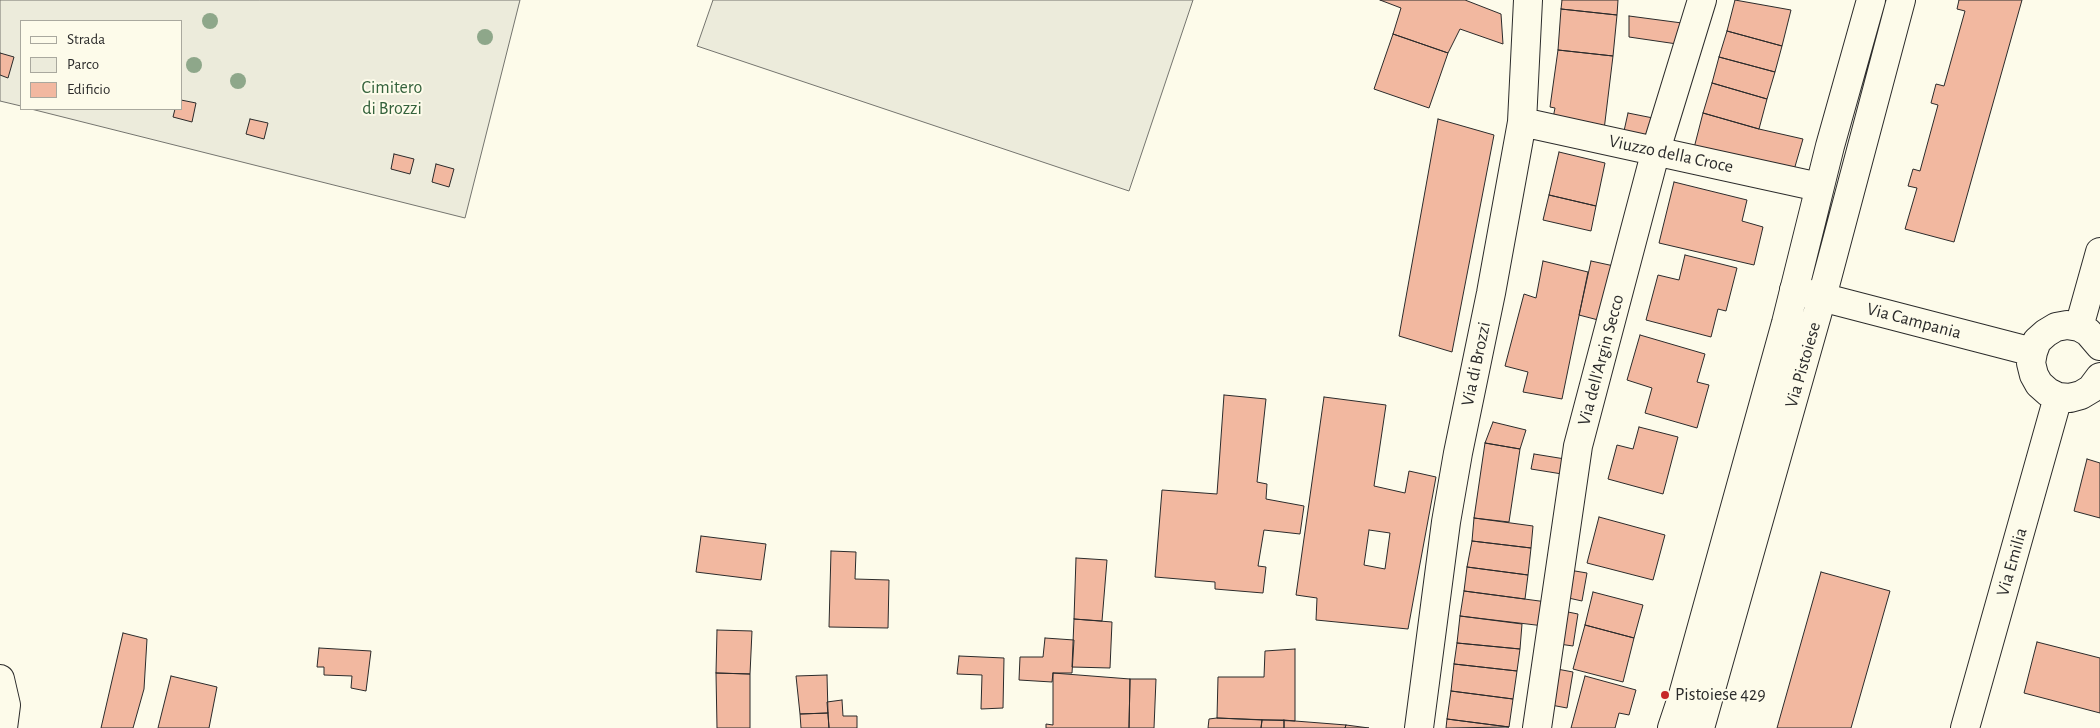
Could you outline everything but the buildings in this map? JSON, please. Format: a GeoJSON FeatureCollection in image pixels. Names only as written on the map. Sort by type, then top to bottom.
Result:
{"type":"FeatureCollection","features":[{"type":"Feature","properties":{"kind":"street","name":"Via di Brozzi"},"geometry":{"type":"LineString","coordinates":[[1419,728],[1446,522],[1458,452],[1492,293],[1522,122],[1528,0]]}},
{"type":"Feature","properties":{"kind":"street","name":"Via dell'Argin Secco"},"geometry":{"type":"LineString","coordinates":[[1537,728],[1578,446],[1656,150],[1702,0]]}},
{"type":"Feature","properties":{"kind":"street","name":"Via Pistoiese"},"geometry":{"type":"LineString","coordinates":[[1672,728],[1683,695],[1794,290],[1871,0]]}},
{"type":"Feature","properties":{"kind":"street","name":"Via Pistoiese"},"geometry":{"type":"LineString","coordinates":[[1700,728],[1822,297],[1901,0]]}},
{"type":"Feature","properties":{"kind":"street","name":"Viuzzo della Croce"},"geometry":{"type":"LineString","coordinates":[[1522,122],[1820,187]]}},
{"type":"Feature","properties":{"kind":"street"},"geometry":{"type":"LineString","coordinates":[[2079,327],[2100,252]]}},
{"type":"Feature","properties":{"kind":"street","name":"Via Campania"},"geometry":{"type":"LineString","coordinates":[[1794,290],[2033,352]]}},
{"type":"Feature","properties":{"kind":"street"},"geometry":{"type":"LineString","coordinates":[[2100,346],[2092,336],[2079,327],[2067,325],[2051,330],[2037,342],[2033,352],[2032,363],[2034,375],[2044,388],[2058,397],[2070,398],[2081,396],[2091,390],[2100,377]]}},
{"type":"Feature","properties":{"kind":"street","name":"Via Emilia"},"geometry":{"type":"LineString","coordinates":[[1965,728],[2058,397]]}},
{"type":"Feature","properties":{"kind":"street"},"geometry":{"type":"LineString","coordinates":[[0,679],[8,725]]}},
{"type":"Feature","properties":{"kind":"green space","name":"Cimitero di Brozzi"},"geometry":{"type":"Polygon","coordinates":[[[0,0],[520,0],[465,218],[35,110],[182,110],[182,20],[20,20],[20,106],[0,101],[0,0]]]}},
{"type":"Feature","properties":{"kind":"green space"},"geometry":{"type":"Polygon","coordinates":[[[713,0],[1193,0],[1129,191],[697,46],[713,0]]]}},
{"type":"Feature","properties":{"kind":"place","name":"Pistoiese 429"},"geometry":{"type":"Point","coordinates":[1665,695]}}]}
